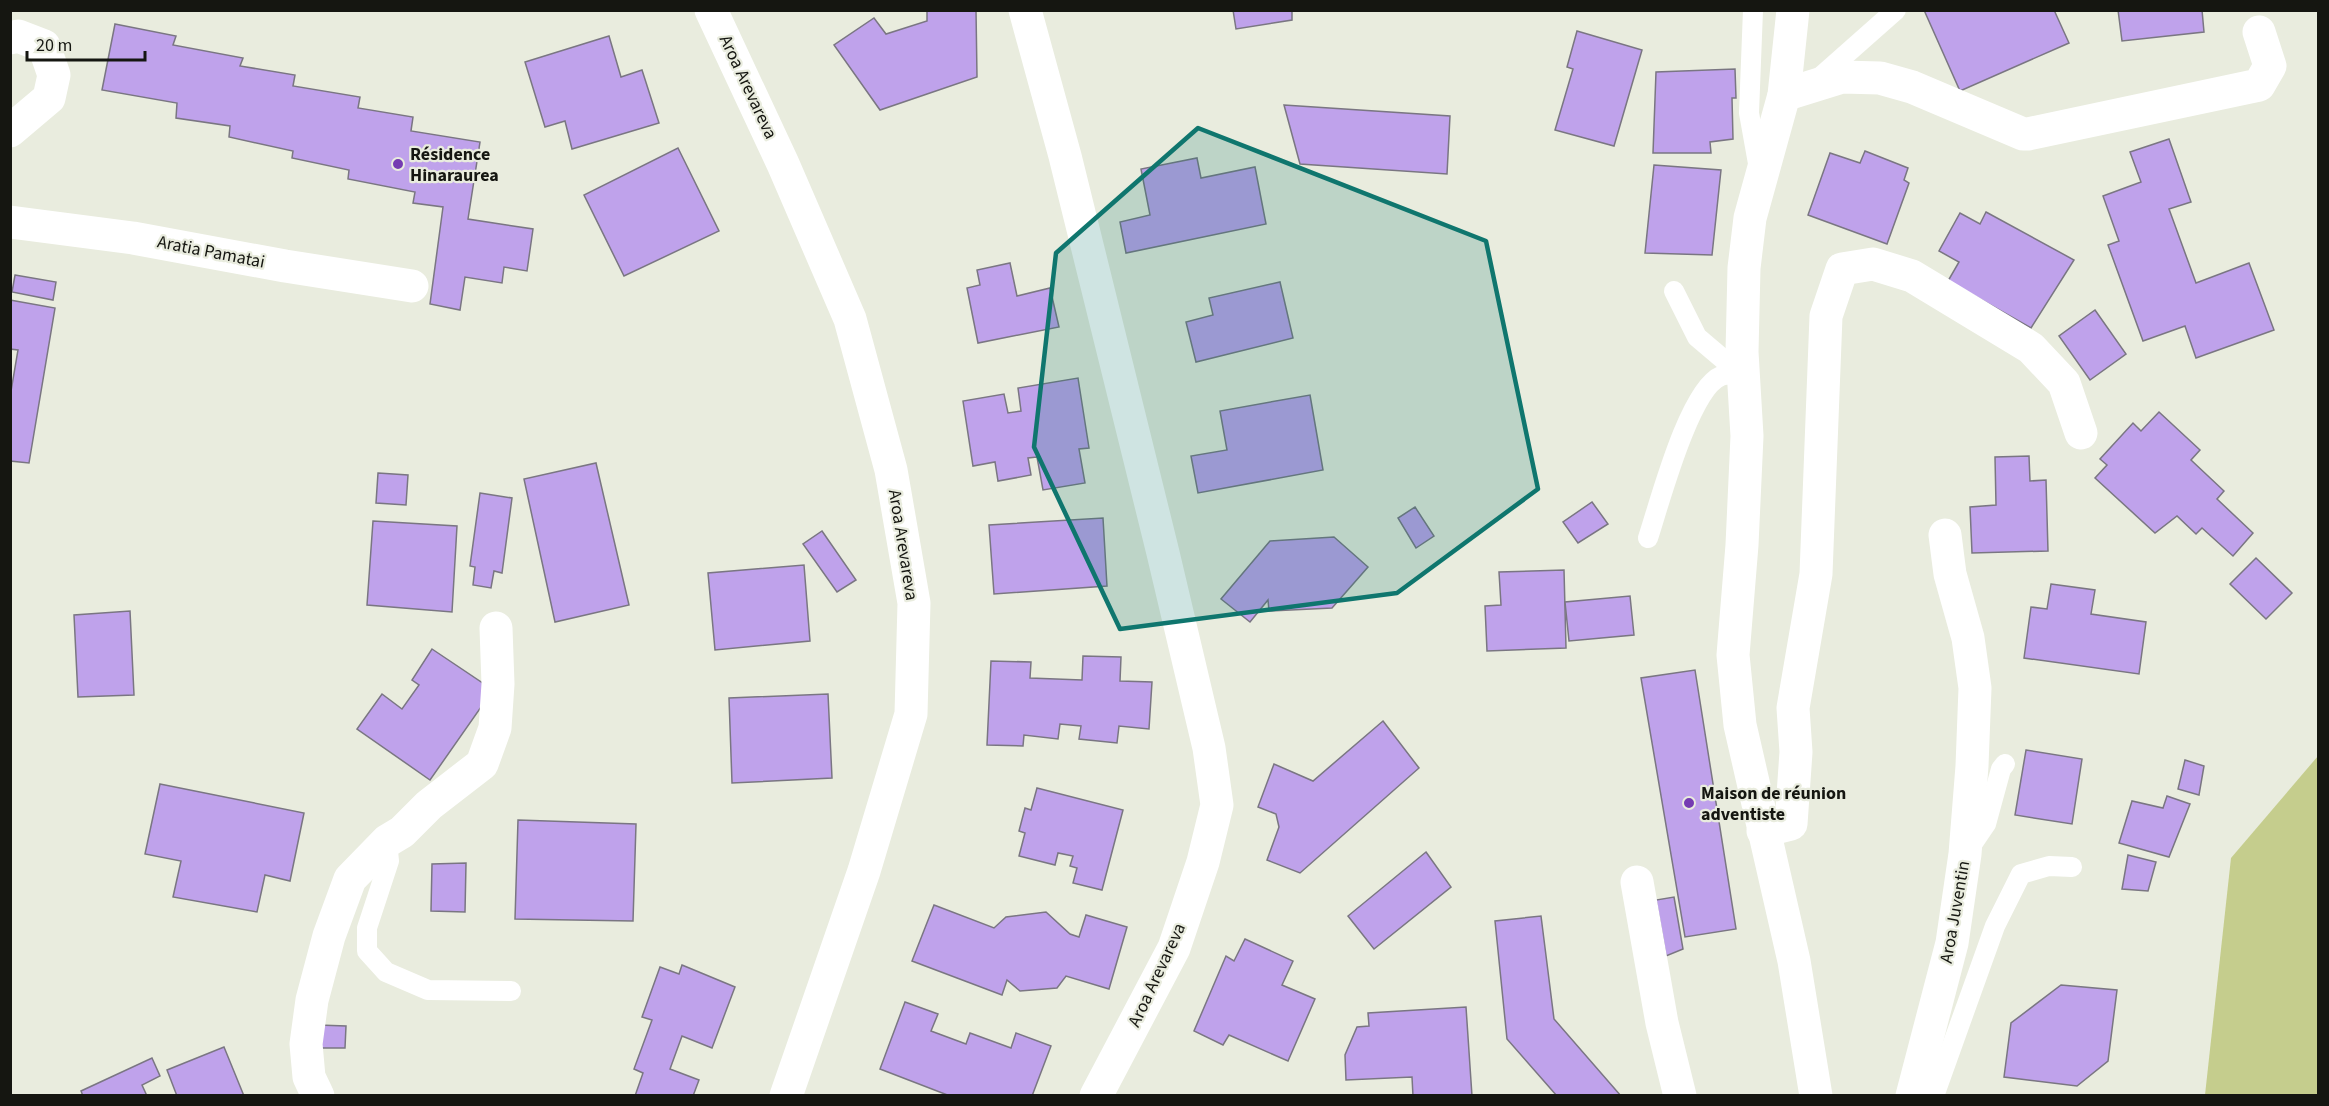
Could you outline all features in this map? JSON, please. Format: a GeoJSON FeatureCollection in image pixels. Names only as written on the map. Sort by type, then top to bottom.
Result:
{"type":"FeatureCollection","features":[{"type":"Feature","properties":{"kind":"street","name":"Aroa Arevareva"},"geometry":{"type":"LineString","coordinates":[[711,10],[783,164],[850,318],[891,470],[914,603],[911,714],[864,871],[786,1095]]}},
{"type":"Feature","properties":{"kind":"street","name":"Aroa Arevareva"},"geometry":{"type":"LineString","coordinates":[[1025,10],[1065,156],[1163,553],[1209,748],[1217,805],[1203,862],[1174,948],[1096,1095]]}},
{"type":"Feature","properties":{"kind":"street"},"geometry":{"type":"LineString","coordinates":[[1793,10],[1798,90],[1760,175],[1750,218],[1744,268],[1741,375],[1747,436],[1743,545],[1733,655],[1740,725],[1794,961],[1816,1095]]}},
{"type":"Feature","properties":{"kind":"street"},"geometry":{"type":"LineString","coordinates":[[1798,90],[1856,75],[1880,78],[1912,87],[1966,112],[2028,134],[2259,85],[2270,66],[2259,32]]}},
{"type":"Feature","properties":{"kind":"street"},"geometry":{"type":"LineString","coordinates":[[10,38],[18,36],[44,46],[54,75],[49,98],[10,130]]}},
{"type":"Feature","properties":{"kind":"street","name":"Aratia Pamatai"},"geometry":{"type":"LineString","coordinates":[[10,222],[134,238],[285,266],[412,286]]}},
{"type":"Feature","properties":{"kind":"street"},"geometry":{"type":"LineString","coordinates":[[1763,831],[1791,824],[1796,752],[1793,708],[1816,574],[1826,316],[1842,269],[1873,264],[1912,276],[2031,348],[2064,382],[2081,433]]}},
{"type":"Feature","properties":{"kind":"street","name":"Aroa Juventin"},"geometry":{"type":"LineString","coordinates":[[1912,1095],[1952,943],[1965,854],[1973,725],[1975,688],[1968,638],[1950,574],[1945,535]]}},
{"type":"Feature","properties":{"kind":"street"},"geometry":{"type":"LineString","coordinates":[[318,1095],[309,1077],[306,1044],[312,1000],[329,936],[350,879],[387,841],[402,832],[429,805],[482,764],[495,728],[498,684],[496,628]]}},
{"type":"Feature","properties":{"kind":"street"},"geometry":{"type":"LineString","coordinates":[[1637,882],[1662,1023],[1680,1095]]}},
{"type":"Feature","properties":{"kind":"lane"},"geometry":{"type":"LineString","coordinates":[[1753,10],[1749,113],[1760,175]]}},
{"type":"Feature","properties":{"kind":"lane"},"geometry":{"type":"LineString","coordinates":[[1798,90],[1896,10]]}},
{"type":"Feature","properties":{"kind":"lane"},"geometry":{"type":"LineString","coordinates":[[1674,291],[1697,337],[1741,375]]}},
{"type":"Feature","properties":{"kind":"lane"},"geometry":{"type":"LineString","coordinates":[[1648,538],[1685,424],[1700,399],[1720,376],[1741,375]]}},
{"type":"Feature","properties":{"kind":"lane"},"geometry":{"type":"LineString","coordinates":[[1965,854],[1986,824],[2001,769],[2006,764]]}},
{"type":"Feature","properties":{"kind":"lane"},"geometry":{"type":"LineString","coordinates":[[387,841],[389,861],[367,928],[366,951],[386,972],[428,990],[511,991]]}},
{"type":"Feature","properties":{"kind":"lane"},"geometry":{"type":"LineString","coordinates":[[1934,1095],[1995,926],[2021,874],[2049,866],[2072,867]]}},
{"type":"Feature","properties":{"kind":"highlighted area"},"geometry":{"type":"Polygon","coordinates":[[[1198,128],[1486,241],[1538,489],[1397,593],[1120,629],[1034,447],[1056,253],[1198,128]]]}},
{"type":"Feature","properties":{"kind":"green space"},"geometry":{"type":"Polygon","coordinates":[[[2318,756],[2318,1095],[2205,1095],[2231,858],[2318,756]]]}},
{"type":"Feature","properties":{"kind":"building"},"geometry":{"type":"Polygon","coordinates":[[[927,10],[976,10],[977,77],[880,110],[834,45],[874,18],[886,34],[927,21],[927,10]]]}},
{"type":"Feature","properties":{"kind":"building"},"geometry":{"type":"Polygon","coordinates":[[[1233,10],[1292,10],[1292,20],[1236,29],[1233,10]]]}},
{"type":"Feature","properties":{"kind":"building"},"geometry":{"type":"Polygon","coordinates":[[[1924,10],[2054,10],[2069,43],[1960,91],[1924,10]]]}},
{"type":"Feature","properties":{"kind":"building"},"geometry":{"type":"Polygon","coordinates":[[[2118,10],[2202,10],[2204,32],[2122,41],[2118,10]]]}},
{"type":"Feature","properties":{"kind":"building","name":"Résidence Hinaraurea"},"geometry":{"type":"Polygon","coordinates":[[[115,24],[176,36],[173,45],[243,58],[240,66],[295,75],[293,86],[360,97],[358,108],[413,117],[411,131],[480,142],[468,219],[533,229],[527,271],[504,267],[502,283],[465,277],[460,310],[430,304],[443,207],[413,203],[415,192],[348,179],[349,170],[292,158],[293,151],[229,137],[230,126],[176,118],[177,103],[102,90],[115,24]]]}},
{"type":"Feature","properties":{"kind":"building"},"geometry":{"type":"Polygon","coordinates":[[[1577,31],[1642,50],[1614,146],[1555,130],[1573,69],[1567,67],[1577,31]]]}},
{"type":"Feature","properties":{"kind":"building"},"geometry":{"type":"Polygon","coordinates":[[[609,36],[621,77],[642,70],[659,123],[572,149],[565,121],[545,127],[525,62],[609,36]]]}},
{"type":"Feature","properties":{"kind":"building"},"geometry":{"type":"Polygon","coordinates":[[[1735,69],[1736,98],[1732,98],[1733,139],[1710,142],[1711,153],[1653,153],[1656,72],[1735,69]]]}},
{"type":"Feature","properties":{"kind":"building"},"geometry":{"type":"Polygon","coordinates":[[[1284,105],[1450,116],[1447,174],[1300,164],[1284,105]]]}},
{"type":"Feature","properties":{"kind":"building"},"geometry":{"type":"Polygon","coordinates":[[[2169,139],[2191,202],[2169,209],[2196,283],[2249,263],[2274,330],[2196,358],[2185,326],[2143,341],[2108,245],[2119,241],[2103,196],[2141,182],[2130,152],[2169,139]]]}},
{"type":"Feature","properties":{"kind":"building"},"geometry":{"type":"Polygon","coordinates":[[[678,148],[719,231],[624,276],[584,195],[678,148]]]}},
{"type":"Feature","properties":{"kind":"building"},"geometry":{"type":"Polygon","coordinates":[[[1865,151],[1908,168],[1904,180],[1909,183],[1887,244],[1808,215],[1830,153],[1860,163],[1865,151]]]}},
{"type":"Feature","properties":{"kind":"building"},"geometry":{"type":"Polygon","coordinates":[[[1197,158],[1201,178],[1255,167],[1266,224],[1126,253],[1120,222],[1150,215],[1141,169],[1197,158]]]}},
{"type":"Feature","properties":{"kind":"building"},"geometry":{"type":"Polygon","coordinates":[[[1654,165],[1721,170],[1712,255],[1645,253],[1654,165]]]}},
{"type":"Feature","properties":{"kind":"building"},"geometry":{"type":"Polygon","coordinates":[[[1986,212],[2074,260],[2031,328],[1948,281],[1959,262],[1939,251],[1960,213],[1980,224],[1986,212]]]}},
{"type":"Feature","properties":{"kind":"building"},"geometry":{"type":"Polygon","coordinates":[[[1010,263],[1017,296],[1050,288],[1059,327],[978,343],[967,288],[980,285],[977,270],[1010,263]]]}},
{"type":"Feature","properties":{"kind":"building"},"geometry":{"type":"Polygon","coordinates":[[[15,275],[56,282],[53,300],[12,292],[15,275]]]}},
{"type":"Feature","properties":{"kind":"building"},"geometry":{"type":"Polygon","coordinates":[[[1280,282],[1293,338],[1196,362],[1186,322],[1213,315],[1209,298],[1280,282]]]}},
{"type":"Feature","properties":{"kind":"building"},"geometry":{"type":"Polygon","coordinates":[[[10,300],[55,308],[29,463],[10,461],[10,397],[18,350],[10,349],[10,300]]]}},
{"type":"Feature","properties":{"kind":"building"},"geometry":{"type":"Polygon","coordinates":[[[2095,310],[2126,354],[2090,380],[2059,336],[2095,310]]]}},
{"type":"Feature","properties":{"kind":"building"},"geometry":{"type":"Polygon","coordinates":[[[1078,378],[1089,448],[1079,449],[1085,483],[1043,490],[1037,457],[1028,458],[1031,475],[998,481],[995,462],[973,466],[963,401],[1004,394],[1008,413],[1021,411],[1018,388],[1078,378]]]}},
{"type":"Feature","properties":{"kind":"building"},"geometry":{"type":"Polygon","coordinates":[[[1310,395],[1323,470],[1198,493],[1191,456],[1227,450],[1220,411],[1310,395]]]}},
{"type":"Feature","properties":{"kind":"building"},"geometry":{"type":"Polygon","coordinates":[[[2159,412],[2200,450],[2191,460],[2224,491],[2217,499],[2253,533],[2233,556],[2202,528],[2196,534],[2177,516],[2155,533],[2095,478],[2107,465],[2100,459],[2133,423],[2141,431],[2159,412]]]}},
{"type":"Feature","properties":{"kind":"building"},"geometry":{"type":"Polygon","coordinates":[[[2029,456],[2030,481],[2046,480],[2048,551],[1972,553],[1970,507],[1996,505],[1995,457],[2029,456]]]}},
{"type":"Feature","properties":{"kind":"building"},"geometry":{"type":"Polygon","coordinates":[[[596,463],[629,605],[555,622],[524,479],[596,463]]]}},
{"type":"Feature","properties":{"kind":"building"},"geometry":{"type":"Polygon","coordinates":[[[378,473],[408,475],[406,505],[376,503],[378,473]]]}},
{"type":"Feature","properties":{"kind":"building"},"geometry":{"type":"Polygon","coordinates":[[[480,493],[512,498],[502,573],[494,571],[491,588],[473,585],[475,567],[470,566],[480,493]]]}},
{"type":"Feature","properties":{"kind":"building"},"geometry":{"type":"Polygon","coordinates":[[[1592,502],[1608,524],[1578,543],[1563,522],[1592,502]]]}},
{"type":"Feature","properties":{"kind":"building"},"geometry":{"type":"Polygon","coordinates":[[[1415,507],[1434,536],[1416,548],[1398,518],[1415,507]]]}},
{"type":"Feature","properties":{"kind":"building"},"geometry":{"type":"Polygon","coordinates":[[[1103,518],[1107,586],[994,594],[989,525],[1103,518]]]}},
{"type":"Feature","properties":{"kind":"building"},"geometry":{"type":"Polygon","coordinates":[[[373,521],[457,526],[452,612],[367,605],[373,521]]]}},
{"type":"Feature","properties":{"kind":"building"},"geometry":{"type":"Polygon","coordinates":[[[822,531],[856,580],[837,592],[803,544],[822,531]]]}},
{"type":"Feature","properties":{"kind":"building"},"geometry":{"type":"Polygon","coordinates":[[[1334,537],[1368,567],[1332,608],[1269,611],[1268,600],[1250,622],[1221,599],[1270,541],[1334,537]]]}},
{"type":"Feature","properties":{"kind":"building"},"geometry":{"type":"Polygon","coordinates":[[[2256,558],[2292,593],[2266,619],[2230,584],[2256,558]]]}},
{"type":"Feature","properties":{"kind":"building"},"geometry":{"type":"Polygon","coordinates":[[[804,565],[810,641],[715,650],[708,573],[804,565]]]}},
{"type":"Feature","properties":{"kind":"building"},"geometry":{"type":"Polygon","coordinates":[[[1564,570],[1566,648],[1487,651],[1485,606],[1501,605],[1499,572],[1564,570]]]}},
{"type":"Feature","properties":{"kind":"building"},"geometry":{"type":"Polygon","coordinates":[[[2051,584],[2095,590],[2091,614],[2146,622],[2139,674],[2024,658],[2031,607],[2047,609],[2051,584]]]}},
{"type":"Feature","properties":{"kind":"building"},"geometry":{"type":"Polygon","coordinates":[[[1630,596],[1634,635],[1569,641],[1565,602],[1630,596]]]}},
{"type":"Feature","properties":{"kind":"building"},"geometry":{"type":"Polygon","coordinates":[[[130,611],[134,695],[78,697],[74,615],[130,611]]]}},
{"type":"Feature","properties":{"kind":"building"},"geometry":{"type":"Polygon","coordinates":[[[432,649],[493,690],[430,780],[357,729],[382,694],[402,709],[419,685],[412,680],[432,649]]]}},
{"type":"Feature","properties":{"kind":"building"},"geometry":{"type":"Polygon","coordinates":[[[1083,656],[1121,657],[1120,681],[1152,682],[1149,729],[1119,726],[1117,743],[1079,739],[1081,726],[1060,724],[1058,739],[1024,735],[1023,746],[987,745],[991,661],[1031,662],[1030,678],[1082,680],[1083,656]]]}},
{"type":"Feature","properties":{"kind":"building","name":"Maison de réunion adventiste"},"geometry":{"type":"Polygon","coordinates":[[[1695,670],[1736,929],[1685,937],[1641,678],[1695,670]]]}},
{"type":"Feature","properties":{"kind":"building"},"geometry":{"type":"Polygon","coordinates":[[[828,694],[832,778],[732,783],[729,698],[828,694]]]}},
{"type":"Feature","properties":{"kind":"building"},"geometry":{"type":"Polygon","coordinates":[[[1383,721],[1419,768],[1300,873],[1267,860],[1279,827],[1276,814],[1258,807],[1274,764],[1313,781],[1383,721]]]}},
{"type":"Feature","properties":{"kind":"building"},"geometry":{"type":"Polygon","coordinates":[[[2026,750],[2082,759],[2072,824],[2015,815],[2026,750]]]}},
{"type":"Feature","properties":{"kind":"building"},"geometry":{"type":"Polygon","coordinates":[[[2185,760],[2204,766],[2199,795],[2178,789],[2185,760]]]}},
{"type":"Feature","properties":{"kind":"building"},"geometry":{"type":"Polygon","coordinates":[[[160,784],[304,813],[290,881],[265,875],[257,912],[173,897],[181,861],[145,854],[160,784]]]}},
{"type":"Feature","properties":{"kind":"building"},"geometry":{"type":"Polygon","coordinates":[[[1037,788],[1123,810],[1102,890],[1073,883],[1077,868],[1070,866],[1073,856],[1058,853],[1055,865],[1019,856],[1025,833],[1019,831],[1025,808],[1031,810],[1037,788]]]}},
{"type":"Feature","properties":{"kind":"building"},"geometry":{"type":"Polygon","coordinates":[[[2167,796],[2190,804],[2169,857],[2119,843],[2132,801],[2163,808],[2167,796]]]}},
{"type":"Feature","properties":{"kind":"building"},"geometry":{"type":"Polygon","coordinates":[[[518,820],[636,824],[633,921],[515,919],[518,820]]]}},
{"type":"Feature","properties":{"kind":"building"},"geometry":{"type":"Polygon","coordinates":[[[1426,852],[1451,887],[1374,949],[1348,916],[1426,852]]]}},
{"type":"Feature","properties":{"kind":"building"},"geometry":{"type":"Polygon","coordinates":[[[2128,855],[2156,862],[2148,891],[2122,889],[2128,855]]]}},
{"type":"Feature","properties":{"kind":"building"},"geometry":{"type":"Polygon","coordinates":[[[466,863],[465,912],[431,911],[432,864],[466,863]]]}},
{"type":"Feature","properties":{"kind":"building"},"geometry":{"type":"Polygon","coordinates":[[[1674,897],[1683,949],[1666,956],[1656,900],[1674,897]]]}},
{"type":"Feature","properties":{"kind":"building"},"geometry":{"type":"Polygon","coordinates":[[[934,905],[994,928],[1006,917],[1046,912],[1070,934],[1079,937],[1086,915],[1127,927],[1109,989],[1066,976],[1057,988],[1020,991],[1007,980],[1002,995],[912,961],[934,905]]]}},
{"type":"Feature","properties":{"kind":"building"},"geometry":{"type":"Polygon","coordinates":[[[1541,916],[1554,1019],[1621,1096],[1557,1096],[1507,1039],[1495,921],[1541,916]]]}},
{"type":"Feature","properties":{"kind":"building"},"geometry":{"type":"Polygon","coordinates":[[[1245,939],[1293,961],[1282,985],[1315,999],[1288,1061],[1229,1035],[1223,1045],[1194,1031],[1226,956],[1234,961],[1245,939]]]}},
{"type":"Feature","properties":{"kind":"building"},"geometry":{"type":"Polygon","coordinates":[[[682,965],[735,987],[712,1048],[682,1036],[670,1069],[699,1080],[693,1096],[635,1096],[643,1073],[634,1069],[652,1020],[642,1017],[660,967],[679,974],[682,965]]]}},
{"type":"Feature","properties":{"kind":"building"},"geometry":{"type":"Polygon","coordinates":[[[2061,985],[2117,990],[2108,1061],[2077,1086],[2004,1077],[2011,1023],[2061,985]]]}},
{"type":"Feature","properties":{"kind":"building"},"geometry":{"type":"Polygon","coordinates":[[[905,1002],[938,1014],[931,1031],[966,1044],[970,1033],[1011,1048],[1016,1033],[1051,1046],[1032,1096],[950,1096],[880,1069],[905,1002]]]}},
{"type":"Feature","properties":{"kind":"building"},"geometry":{"type":"Polygon","coordinates":[[[1466,1007],[1472,1096],[1413,1096],[1412,1077],[1346,1080],[1345,1055],[1357,1027],[1369,1026],[1368,1013],[1466,1007]]]}},
{"type":"Feature","properties":{"kind":"building"},"geometry":{"type":"Polygon","coordinates":[[[318,1025],[346,1026],[345,1048],[318,1048],[318,1025]]]}},
{"type":"Feature","properties":{"kind":"building"},"geometry":{"type":"Polygon","coordinates":[[[224,1047],[244,1096],[177,1096],[167,1070],[224,1047]]]}},
{"type":"Feature","properties":{"kind":"building"},"geometry":{"type":"Polygon","coordinates":[[[152,1058],[160,1076],[142,1085],[147,1096],[83,1096],[81,1091],[152,1058]]]}},
{"type":"Feature","properties":{"kind":"place","name":"Résidence Hinaraurea"},"geometry":{"type":"Point","coordinates":[398,164]}},
{"type":"Feature","properties":{"kind":"place","name":"Maison de réunion adventiste"},"geometry":{"type":"Point","coordinates":[1689,803]}}]}
